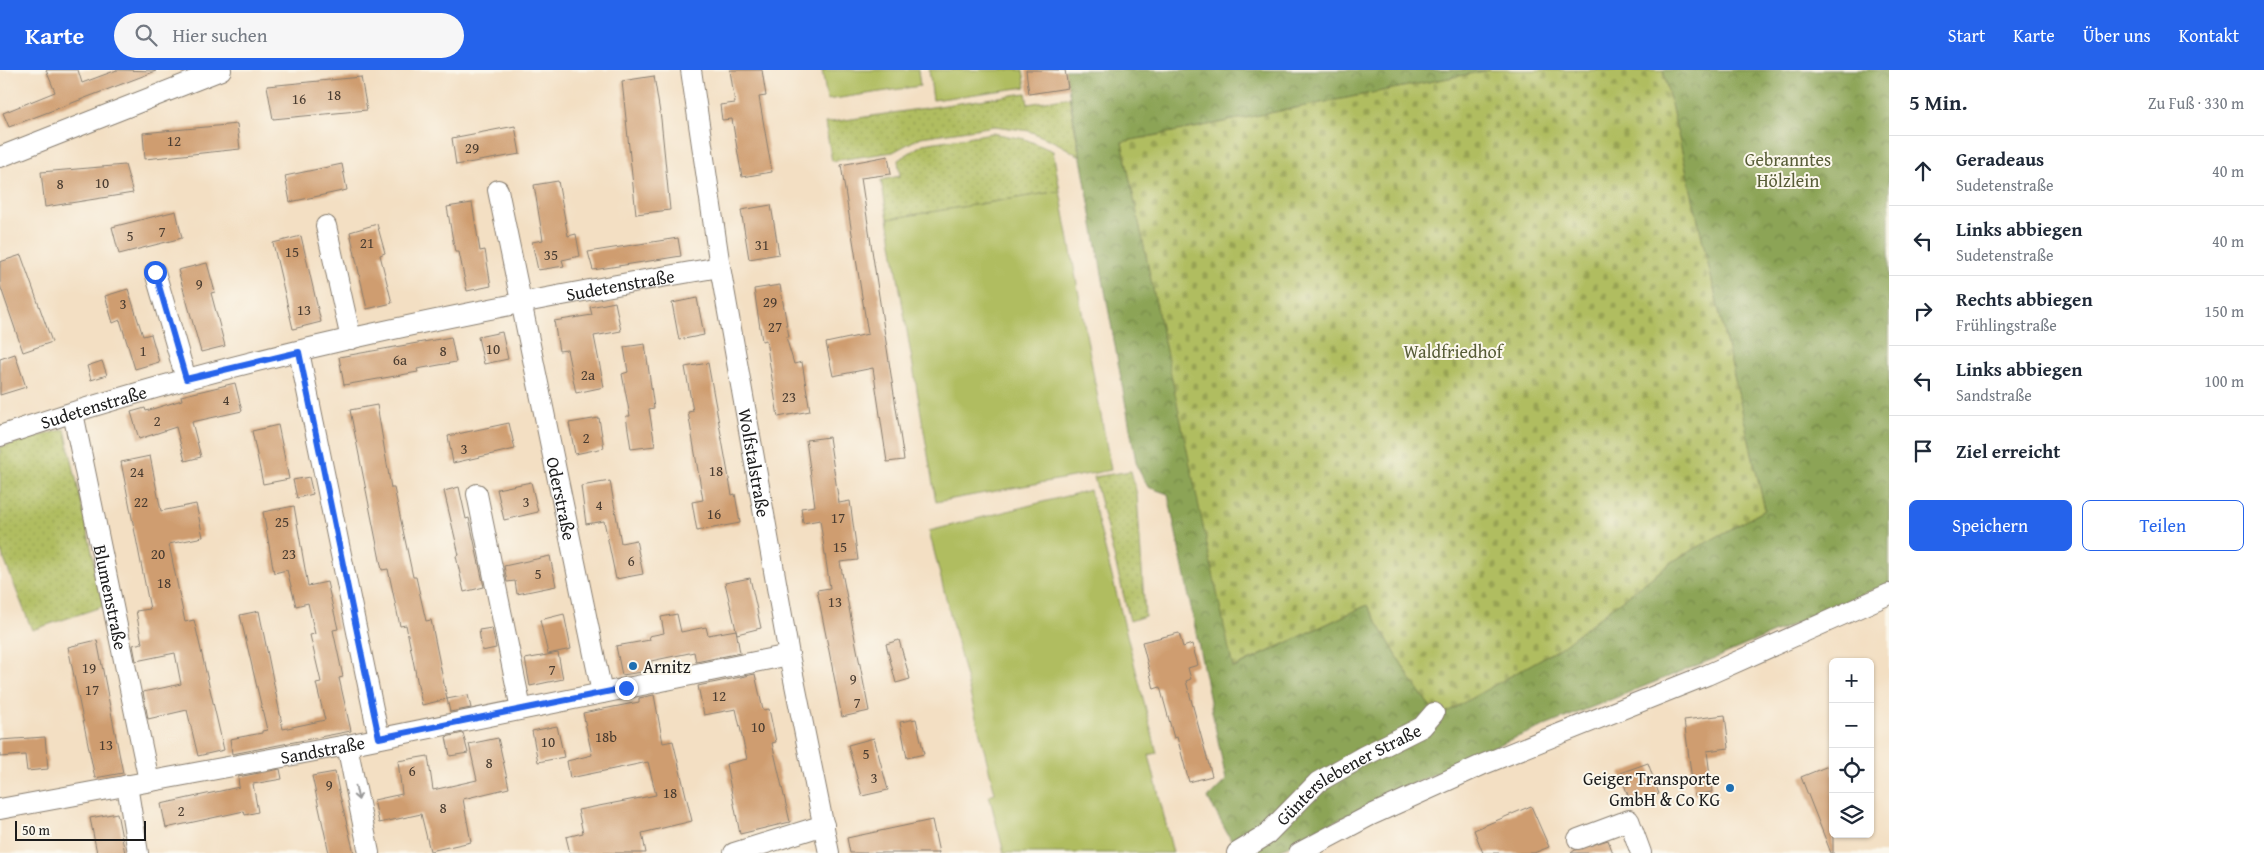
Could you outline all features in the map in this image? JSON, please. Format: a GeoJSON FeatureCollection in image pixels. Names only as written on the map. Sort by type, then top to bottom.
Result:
{"type":"FeatureCollection","features":[{"type":"Feature","properties":{"kind":"street"},"geometry":{"type":"LineString","coordinates":[[0,157],[221,70]]}},
{"type":"Feature","properties":{"kind":"street","name":"Wolfstalstraße"},"geometry":{"type":"LineString","coordinates":[[691,70],[720,267],[789,655],[829,853]]}},
{"type":"Feature","properties":{"kind":"street"},"geometry":{"type":"LineString","coordinates":[[498,190],[520,303]]}},
{"type":"Feature","properties":{"kind":"street"},"geometry":{"type":"LineString","coordinates":[[326,226],[350,339]]}},
{"type":"Feature","properties":{"kind":"street","name":"Sudetenstraße"},"geometry":{"type":"LineString","coordinates":[[0,436],[186,379],[350,339],[520,303],[720,267]]}},
{"type":"Feature","properties":{"kind":"street"},"geometry":{"type":"LineString","coordinates":[[155,272],[186,379]]}},
{"type":"Feature","properties":{"kind":"street","name":"Oderstraße"},"geometry":{"type":"LineString","coordinates":[[520,303],[602,693]]}},
{"type":"Feature","properties":{"kind":"street"},"geometry":{"type":"LineString","coordinates":[[299,352],[379,738]]}},
{"type":"Feature","properties":{"kind":"street","name":"Blumenstraße"},"geometry":{"type":"LineString","coordinates":[[73,413],[149,781]]}},
{"type":"Feature","properties":{"kind":"street"},"geometry":{"type":"LineString","coordinates":[[477,494],[521,709]]}},
{"type":"Feature","properties":{"kind":"street"},"geometry":{"type":"LineString","coordinates":[[1298,853],[1369,816],[1475,768],[1707,675],[1889,594]]}},
{"type":"Feature","properties":{"kind":"street","name":"Sandstraße"},"geometry":{"type":"LineString","coordinates":[[0,809],[347,745],[789,655]]}},
{"type":"Feature","properties":{"kind":"street","name":"Günterslebener Straße"},"geometry":{"type":"LineString","coordinates":[[1237,853],[1265,836],[1318,782],[1422,727],[1434,713]]}},
{"type":"Feature","properties":{"kind":"street"},"geometry":{"type":"LineString","coordinates":[[347,745],[369,853]]}},
{"type":"Feature","properties":{"kind":"street"},"geometry":{"type":"LineString","coordinates":[[127,785],[138,853]]}},
{"type":"Feature","properties":{"kind":"street"},"geometry":{"type":"LineString","coordinates":[[1578,840],[1629,820],[1641,853]]}},
{"type":"Feature","properties":{"kind":"street"},"geometry":{"type":"LineString","coordinates":[[734,853],[824,825]]}},
{"type":"Feature","properties":{"kind":"green space"},"geometry":{"type":"Polygon","coordinates":[[[822,70],[918,70],[920,86],[827,100],[822,70]]]}},
{"type":"Feature","properties":{"kind":"green space"},"geometry":{"type":"Polygon","coordinates":[[[929,70],[1023,70],[1026,87],[933,100],[929,70]]]}},
{"type":"Feature","properties":{"kind":"green space","name":"Gebranntes Hölzlein"},"geometry":{"type":"Polygon","coordinates":[[[1065,70],[1490,70],[1122,142],[1234,668],[1367,605],[1413,683],[1438,717],[1558,649],[1673,561],[1765,510],[1663,70],[1889,70],[1889,583],[1718,657],[1502,743],[1369,804],[1274,853],[1238,853],[1208,798],[1226,780],[1168,494],[1148,487],[1137,467],[1065,70]]]}},
{"type":"Feature","properties":{"kind":"green space","name":"Waldfriedhof"},"geometry":{"type":"Polygon","coordinates":[[[1490,70],[1663,70],[1765,510],[1673,561],[1558,649],[1438,717],[1413,683],[1367,605],[1233,668],[1122,142],[1490,70]]]}},
{"type":"Feature","properties":{"kind":"green space"},"geometry":{"type":"Polygon","coordinates":[[[1026,93],[1028,104],[1069,97],[1080,156],[1057,143],[1029,131],[995,126],[921,137],[893,152],[832,161],[825,123],[1026,93]]]}},
{"type":"Feature","properties":{"kind":"green space"},"geometry":{"type":"Polygon","coordinates":[[[992,133],[1025,139],[1053,151],[1060,191],[888,219],[881,180],[900,176],[898,160],[923,144],[992,133]]]}},
{"type":"Feature","properties":{"kind":"green space"},"geometry":{"type":"Polygon","coordinates":[[[1060,191],[1111,470],[936,502],[888,219],[1060,191]]]}},
{"type":"Feature","properties":{"kind":"green space"},"geometry":{"type":"Polygon","coordinates":[[[65,429],[104,606],[32,630],[0,549],[0,447],[65,429]]]}},
{"type":"Feature","properties":{"kind":"green space"},"geometry":{"type":"Polygon","coordinates":[[[1131,471],[1137,495],[1145,616],[1130,621],[1094,477],[1131,471]]]}},
{"type":"Feature","properties":{"kind":"green space"},"geometry":{"type":"Polygon","coordinates":[[[1090,490],[1157,753],[1149,755],[1173,853],[1004,853],[989,795],[995,793],[929,531],[1090,490]]]}},
{"type":"Feature","properties":{"kind":"building"},"geometry":{"type":"Polygon","coordinates":[[[46,70],[78,70],[82,83],[117,70],[156,71],[9,127],[3,113],[55,92],[46,70]]]}},
{"type":"Feature","properties":{"kind":"building"},"geometry":{"type":"Polygon","coordinates":[[[730,70],[762,70],[766,96],[759,97],[772,172],[742,177],[732,119],[722,120],[720,105],[735,103],[730,70]]]}},
{"type":"Feature","properties":{"kind":"building"},"geometry":{"type":"Polygon","coordinates":[[[1026,70],[1065,70],[1068,88],[1029,94],[1026,70]]]}},
{"type":"Feature","properties":{"kind":"building"},"geometry":{"type":"Polygon","coordinates":[[[654,76],[661,119],[670,210],[636,214],[622,81],[654,76]]]}},
{"type":"Feature","properties":{"kind":"building"},"geometry":{"type":"Polygon","coordinates":[[[361,77],[367,110],[273,119],[267,86],[361,77]]]}},
{"type":"Feature","properties":{"kind":"building"},"geometry":{"type":"Polygon","coordinates":[[[237,124],[240,149],[145,159],[143,133],[237,124]]]}},
{"type":"Feature","properties":{"kind":"building"},"geometry":{"type":"Polygon","coordinates":[[[515,126],[520,154],[456,165],[452,138],[515,126]]]}},
{"type":"Feature","properties":{"kind":"building"},"geometry":{"type":"Polygon","coordinates":[[[888,156],[891,174],[861,178],[904,460],[887,462],[873,368],[833,376],[826,343],[868,334],[841,165],[888,156]]]}},
{"type":"Feature","properties":{"kind":"building"},"geometry":{"type":"Polygon","coordinates":[[[342,164],[347,190],[290,202],[285,176],[342,164]]]}},
{"type":"Feature","properties":{"kind":"building"},"geometry":{"type":"Polygon","coordinates":[[[125,165],[133,193],[45,207],[41,172],[125,165]]]}},
{"type":"Feature","properties":{"kind":"building"},"geometry":{"type":"Polygon","coordinates":[[[558,181],[568,236],[576,234],[580,256],[562,260],[564,266],[538,270],[532,242],[543,240],[534,185],[558,181]]]}},
{"type":"Feature","properties":{"kind":"building"},"geometry":{"type":"Polygon","coordinates":[[[472,203],[480,251],[485,250],[491,286],[467,291],[459,252],[455,252],[447,207],[472,203]]]}},
{"type":"Feature","properties":{"kind":"building"},"geometry":{"type":"Polygon","coordinates":[[[771,205],[779,254],[749,259],[741,210],[771,205]]]}},
{"type":"Feature","properties":{"kind":"building"},"geometry":{"type":"Polygon","coordinates":[[[176,211],[182,238],[119,254],[112,227],[176,211]]]}},
{"type":"Feature","properties":{"kind":"building"},"geometry":{"type":"Polygon","coordinates":[[[377,224],[385,253],[380,255],[392,303],[367,309],[350,232],[377,224]]]}},
{"type":"Feature","properties":{"kind":"building"},"geometry":{"type":"Polygon","coordinates":[[[301,236],[321,322],[293,329],[273,243],[301,236]]]}},
{"type":"Feature","properties":{"kind":"building"},"geometry":{"type":"Polygon","coordinates":[[[678,238],[681,256],[593,270],[588,252],[678,238]]]}},
{"type":"Feature","properties":{"kind":"building"},"geometry":{"type":"Polygon","coordinates":[[[21,255],[52,342],[23,352],[0,285],[0,262],[21,255]]]}},
{"type":"Feature","properties":{"kind":"building"},"geometry":{"type":"Polygon","coordinates":[[[207,263],[215,292],[211,293],[225,346],[201,352],[178,270],[207,263]]]}},
{"type":"Feature","properties":{"kind":"building"},"geometry":{"type":"Polygon","coordinates":[[[780,285],[789,337],[786,337],[794,364],[802,362],[810,411],[778,417],[766,340],[762,341],[754,289],[780,285]]]}},
{"type":"Feature","properties":{"kind":"building"},"geometry":{"type":"Polygon","coordinates":[[[128,289],[143,336],[151,334],[159,362],[135,369],[120,320],[113,323],[105,296],[128,289]]]}},
{"type":"Feature","properties":{"kind":"building"},"geometry":{"type":"Polygon","coordinates":[[[697,298],[704,335],[679,340],[672,303],[697,298]]]}},
{"type":"Feature","properties":{"kind":"building"},"geometry":{"type":"Polygon","coordinates":[[[615,302],[621,331],[594,336],[604,387],[576,393],[567,350],[559,351],[554,321],[592,315],[590,307],[615,302]]]}},
{"type":"Feature","properties":{"kind":"building"},"geometry":{"type":"Polygon","coordinates":[[[502,332],[508,359],[484,364],[478,337],[502,332]]]}},
{"type":"Feature","properties":{"kind":"building"},"geometry":{"type":"Polygon","coordinates":[[[451,337],[456,362],[417,369],[418,372],[344,385],[339,357],[451,337]]]}},
{"type":"Feature","properties":{"kind":"building"},"geometry":{"type":"Polygon","coordinates":[[[645,344],[654,408],[649,409],[655,446],[631,449],[626,416],[630,416],[622,374],[628,372],[624,347],[645,344]]]}},
{"type":"Feature","properties":{"kind":"building"},"geometry":{"type":"Polygon","coordinates":[[[15,354],[26,387],[0,395],[0,359],[15,354]]]}},
{"type":"Feature","properties":{"kind":"building"},"geometry":{"type":"Polygon","coordinates":[[[102,361],[107,375],[91,380],[87,366],[102,361]]]}},
{"type":"Feature","properties":{"kind":"building"},"geometry":{"type":"Polygon","coordinates":[[[708,363],[732,495],[735,494],[740,523],[697,531],[692,502],[703,500],[688,412],[693,411],[685,367],[708,363]]]}},
{"type":"Feature","properties":{"kind":"building"},"geometry":{"type":"Polygon","coordinates":[[[235,383],[242,411],[192,422],[201,457],[185,461],[176,427],[139,439],[131,412],[145,408],[146,411],[182,400],[181,396],[235,383]]]}},
{"type":"Feature","properties":{"kind":"building"},"geometry":{"type":"Polygon","coordinates":[[[377,405],[391,488],[394,488],[413,577],[416,577],[426,621],[431,620],[447,699],[422,705],[406,625],[400,626],[388,569],[382,570],[350,410],[377,405]]]}},
{"type":"Feature","properties":{"kind":"building"},"geometry":{"type":"Polygon","coordinates":[[[599,418],[604,448],[575,454],[569,423],[599,418]]]}},
{"type":"Feature","properties":{"kind":"building"},"geometry":{"type":"Polygon","coordinates":[[[509,423],[515,449],[453,463],[448,436],[509,423]]]}},
{"type":"Feature","properties":{"kind":"building"},"geometry":{"type":"Polygon","coordinates":[[[278,425],[289,479],[263,484],[252,431],[278,425]]]}},
{"type":"Feature","properties":{"kind":"building"},"geometry":{"type":"Polygon","coordinates":[[[829,437],[839,503],[850,501],[858,560],[840,562],[869,711],[842,717],[817,590],[830,588],[820,520],[803,523],[801,508],[815,506],[806,440],[829,437]]]}},
{"type":"Feature","properties":{"kind":"building"},"geometry":{"type":"Polygon","coordinates":[[[150,456],[161,511],[196,504],[203,537],[169,544],[185,622],[194,620],[224,750],[198,756],[187,710],[148,719],[143,692],[181,684],[175,653],[136,661],[133,645],[142,643],[136,611],[150,609],[121,462],[150,456]]]}},
{"type":"Feature","properties":{"kind":"building"},"geometry":{"type":"Polygon","coordinates":[[[309,477],[313,494],[297,498],[293,480],[309,477]]]}},
{"type":"Feature","properties":{"kind":"building"},"geometry":{"type":"Polygon","coordinates":[[[610,481],[621,543],[636,540],[643,574],[616,579],[604,521],[586,524],[581,486],[610,481]]]}},
{"type":"Feature","properties":{"kind":"building"},"geometry":{"type":"Polygon","coordinates":[[[531,482],[538,512],[504,520],[497,489],[531,482]]]}},
{"type":"Feature","properties":{"kind":"building"},"geometry":{"type":"Polygon","coordinates":[[[459,487],[466,519],[469,518],[484,587],[464,592],[456,556],[459,555],[444,491],[459,487]]]}},
{"type":"Feature","properties":{"kind":"building"},"geometry":{"type":"Polygon","coordinates":[[[294,506],[308,586],[327,582],[338,629],[333,630],[343,677],[339,678],[351,731],[232,754],[230,739],[262,733],[262,731],[267,730],[240,615],[259,611],[283,729],[325,720],[316,683],[321,682],[310,635],[315,634],[308,603],[296,606],[287,570],[274,573],[263,512],[294,506]]]}},
{"type":"Feature","properties":{"kind":"building"},"geometry":{"type":"Polygon","coordinates":[[[550,556],[556,586],[517,594],[515,581],[507,582],[504,566],[550,556]]]}},
{"type":"Feature","properties":{"kind":"building"},"geometry":{"type":"Polygon","coordinates":[[[750,578],[761,628],[737,634],[725,583],[750,578]]]}},
{"type":"Feature","properties":{"kind":"building"},"geometry":{"type":"Polygon","coordinates":[[[564,614],[571,649],[548,654],[540,620],[564,614]]]}},
{"type":"Feature","properties":{"kind":"building"},"geometry":{"type":"Polygon","coordinates":[[[677,614],[681,632],[706,627],[708,635],[736,630],[740,653],[696,662],[694,652],[651,661],[653,669],[649,671],[622,675],[616,646],[650,640],[649,636],[664,633],[661,617],[677,614]]]}},
{"type":"Feature","properties":{"kind":"building"},"geometry":{"type":"Polygon","coordinates":[[[492,628],[496,648],[482,651],[479,630],[492,628]]]}},
{"type":"Feature","properties":{"kind":"building"},"geometry":{"type":"Polygon","coordinates":[[[1179,633],[1183,647],[1192,644],[1198,665],[1188,668],[1191,679],[1186,681],[1212,776],[1189,782],[1177,737],[1174,738],[1160,687],[1154,689],[1142,642],[1179,633]]]}},
{"type":"Feature","properties":{"kind":"building"},"geometry":{"type":"Polygon","coordinates":[[[97,640],[123,773],[95,778],[68,647],[97,640]]]}},
{"type":"Feature","properties":{"kind":"building"},"geometry":{"type":"Polygon","coordinates":[[[899,640],[910,679],[896,683],[886,644],[899,640]]]}},
{"type":"Feature","properties":{"kind":"building"},"geometry":{"type":"Polygon","coordinates":[[[558,653],[563,679],[530,686],[525,659],[558,653]]]}},
{"type":"Feature","properties":{"kind":"building"},"geometry":{"type":"Polygon","coordinates":[[[755,674],[763,710],[769,709],[776,742],[772,743],[790,822],[740,834],[726,764],[747,759],[736,709],[704,715],[698,686],[755,674]]]}},
{"type":"Feature","properties":{"kind":"building"},"geometry":{"type":"Polygon","coordinates":[[[468,695],[471,708],[450,712],[447,699],[468,695]]]}},
{"type":"Feature","properties":{"kind":"building"},"geometry":{"type":"Polygon","coordinates":[[[654,695],[663,743],[673,741],[692,821],[642,833],[646,853],[570,853],[566,837],[583,833],[578,810],[656,795],[648,762],[570,778],[567,761],[592,755],[583,713],[639,702],[639,698],[654,695]]]}},
{"type":"Feature","properties":{"kind":"building"},"geometry":{"type":"Polygon","coordinates":[[[1725,715],[1729,748],[1707,751],[1712,792],[1694,795],[1684,720],[1725,715]]]}},
{"type":"Feature","properties":{"kind":"building"},"geometry":{"type":"Polygon","coordinates":[[[916,719],[924,754],[907,758],[900,722],[916,719]]]}},
{"type":"Feature","properties":{"kind":"building"},"geometry":{"type":"Polygon","coordinates":[[[557,726],[564,757],[538,762],[532,731],[557,726]]]}},
{"type":"Feature","properties":{"kind":"building"},"geometry":{"type":"Polygon","coordinates":[[[463,733],[468,753],[450,756],[446,737],[463,733]]]}},
{"type":"Feature","properties":{"kind":"building"},"geometry":{"type":"Polygon","coordinates":[[[45,737],[48,769],[27,771],[25,755],[0,757],[0,740],[45,737]]]}},
{"type":"Feature","properties":{"kind":"building"},"geometry":{"type":"Polygon","coordinates":[[[498,738],[509,788],[463,799],[471,842],[430,851],[421,814],[379,823],[374,800],[402,794],[398,761],[428,756],[433,790],[477,780],[469,744],[498,738]]]}},
{"type":"Feature","properties":{"kind":"building"},"geometry":{"type":"Polygon","coordinates":[[[874,738],[888,790],[862,796],[848,745],[874,738]]]}},
{"type":"Feature","properties":{"kind":"building"},"geometry":{"type":"Polygon","coordinates":[[[1648,763],[1659,794],[1631,804],[1620,773],[1648,763]]]}},
{"type":"Feature","properties":{"kind":"building"},"geometry":{"type":"Polygon","coordinates":[[[1829,766],[1829,838],[1833,838],[1833,853],[1831,853],[1801,777],[1829,766]]]}},
{"type":"Feature","properties":{"kind":"building"},"geometry":{"type":"Polygon","coordinates":[[[280,769],[282,779],[253,784],[258,812],[245,815],[244,811],[166,828],[161,804],[239,787],[238,777],[280,769]]]}},
{"type":"Feature","properties":{"kind":"building"},"geometry":{"type":"Polygon","coordinates":[[[335,772],[354,853],[329,853],[312,776],[335,772]]]}},
{"type":"Feature","properties":{"kind":"building"},"geometry":{"type":"Polygon","coordinates":[[[1531,806],[1549,847],[1534,853],[1483,853],[1474,830],[1531,806]]]}},
{"type":"Feature","properties":{"kind":"building"},"geometry":{"type":"Polygon","coordinates":[[[117,813],[125,853],[97,853],[90,818],[117,813]]]}},
{"type":"Feature","properties":{"kind":"building"},"geometry":{"type":"Polygon","coordinates":[[[932,820],[939,853],[850,853],[847,838],[932,820]]]}},
{"type":"Feature","properties":{"kind":"building"},"geometry":{"type":"Polygon","coordinates":[[[1608,840],[1613,853],[1571,853],[1575,850],[1608,840]]]}},
{"type":"Feature","properties":{"kind":"place","name":"Arnitz"},"geometry":{"type":"Point","coordinates":[633,666]}},
{"type":"Feature","properties":{"kind":"place","name":"Geiger Transporte GmbH & Co KG"},"geometry":{"type":"Point","coordinates":[1730,788]}},
{"type":"Feature","properties":{"kind":"route"},"geometry":{"type":"LineString","coordinates":[[155,272],[186,379],[299,352],[379,738],[626,688]]}}]}
